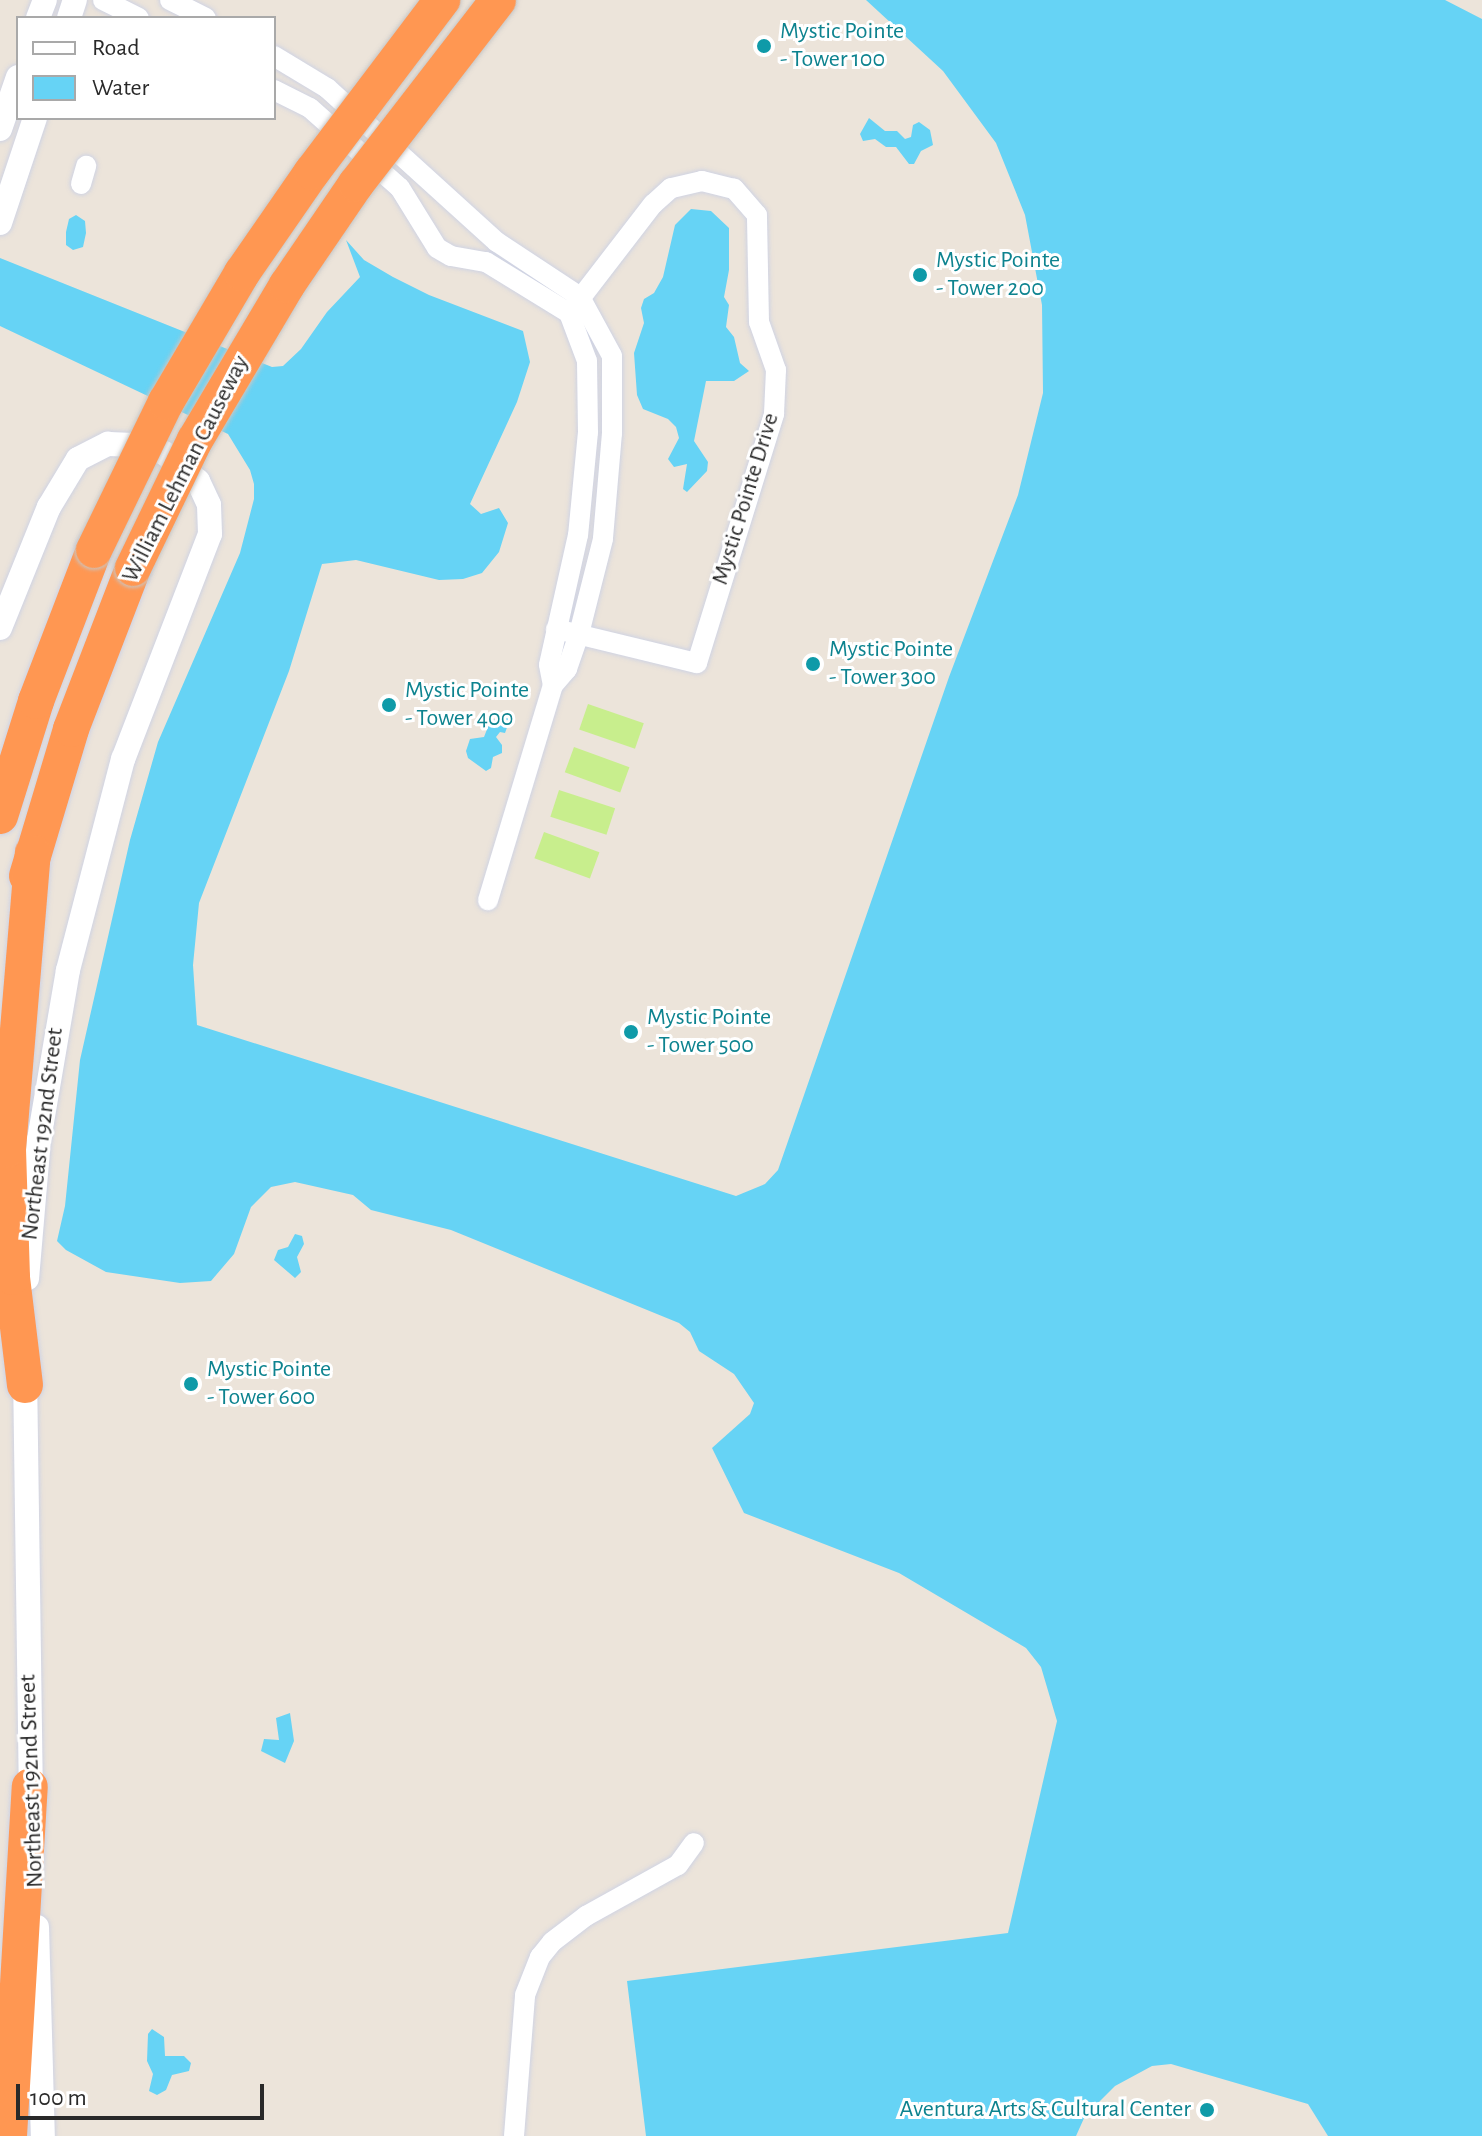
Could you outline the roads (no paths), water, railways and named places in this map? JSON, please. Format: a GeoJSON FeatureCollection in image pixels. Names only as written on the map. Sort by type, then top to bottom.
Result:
{"type":"FeatureCollection","features":[{"type":"Feature","properties":{"kind":"highway","name":"William Lehman Causeway"},"geometry":{"type":"LineString","coordinates":[[1,814],[36,701],[94,550],[166,402],[242,273],[320,160],[442,0]]}},
{"type":"Feature","properties":{"kind":"highway","name":"William Lehman Causeway"},"geometry":{"type":"LineString","coordinates":[[0,999],[33,853],[75,716],[133,568],[195,440],[287,285],[356,184],[498,0]]}},
{"type":"Feature","properties":{"kind":"highway"},"geometry":{"type":"LineString","coordinates":[[25,1385],[12,1277],[8,1149],[33,853]]}},
{"type":"Feature","properties":{"kind":"highway"},"geometry":{"type":"LineString","coordinates":[[9,2136],[30,1787]]}},
{"type":"Feature","properties":{"kind":"street"},"geometry":{"type":"LineString","coordinates":[[103,0],[135,16]]}},
{"type":"Feature","properties":{"kind":"street"},"geometry":{"type":"LineString","coordinates":[[170,0],[200,16]]}},
{"type":"Feature","properties":{"kind":"street"},"geometry":{"type":"LineString","coordinates":[[276,57],[327,88],[497,242],[574,305],[612,356],[612,433],[603,539],[579,634],[567,669],[553,685],[488,900]]}},
{"type":"Feature","properties":{"kind":"street"},"geometry":{"type":"LineString","coordinates":[[0,129],[16,83]]}},
{"type":"Feature","properties":{"kind":"street"},"geometry":{"type":"LineString","coordinates":[[310,108],[327,88]]}},
{"type":"Feature","properties":{"kind":"street"},"geometry":{"type":"LineString","coordinates":[[276,91],[310,108],[400,188],[437,248],[451,256],[486,262],[574,305]]}},
{"type":"Feature","properties":{"kind":"street"},"geometry":{"type":"LineString","coordinates":[[0,223],[34,120]]}},
{"type":"Feature","properties":{"kind":"street"},"geometry":{"type":"LineString","coordinates":[[400,188],[418,170]]}},
{"type":"Feature","properties":{"kind":"street","name":"Mystic Pointe Drive"},"geometry":{"type":"LineString","coordinates":[[556,629],[697,663],[774,414],[776,370],[759,322],[757,215],[734,189],[702,181],[671,188],[653,204],[574,305]]}},
{"type":"Feature","properties":{"kind":"street"},"geometry":{"type":"LineString","coordinates":[[486,262],[497,242]]}},
{"type":"Feature","properties":{"kind":"street"},"geometry":{"type":"LineString","coordinates":[[553,685],[549,665],[578,535],[588,432],[587,361],[574,305]]}},
{"type":"Feature","properties":{"kind":"street","name":"Northeast 192nd Street"},"geometry":{"type":"LineString","coordinates":[[0,628],[49,507],[78,459],[108,444],[135,445],[164,453],[198,481],[209,505],[210,534],[154,670],[123,759],[77,926],[59,1014],[34,1179],[27,1279],[25,1385],[30,1787],[43,2136]]}},
{"type":"Feature","properties":{"kind":"street"},"geometry":{"type":"LineString","coordinates":[[514,2133],[525,1995],[540,1957],[552,1942],[586,1916],[678,1865],[694,1843]]}},
{"type":"Feature","properties":{"kind":"water"},"geometry":{"type":"Polygon","coordinates":[[[866,0],[1445,0],[1482,19],[1482,2136],[1328,2136],[1308,2104],[1171,2064],[1152,2066],[1115,2086],[1085,2116],[1076,2136],[646,2136],[627,1981],[1008,1933],[1057,1721],[1041,1667],[1026,1648],[899,1573],[744,1513],[712,1448],[750,1414],[754,1403],[734,1374],[699,1351],[690,1332],[679,1323],[451,1230],[371,1210],[353,1195],[295,1182],[271,1187],[251,1207],[234,1254],[211,1281],[180,1283],[106,1272],[66,1250],[57,1241],[65,1206],[80,1060],[130,840],[158,742],[240,553],[254,499],[254,484],[250,470],[228,434],[0,326],[0,258],[272,367],[283,366],[301,349],[327,312],[360,277],[346,240],[364,260],[393,277],[429,295],[523,331],[530,362],[517,402],[470,504],[481,514],[499,508],[508,523],[499,552],[482,573],[463,579],[439,580],[356,560],[322,564],[289,671],[199,903],[193,965],[197,1025],[736,1196],[765,1184],[778,1170],[949,677],[1018,495],[1043,393],[1042,305],[1025,215],[996,143],[943,71],[866,0]]]}},
{"type":"Feature","properties":{"kind":"water"},"geometry":{"type":"Polygon","coordinates":[[[869,118],[885,131],[897,131],[905,139],[911,137],[913,125],[919,122],[930,130],[933,145],[921,151],[914,164],[909,164],[896,147],[886,147],[875,139],[863,141],[860,134],[869,118]]]}},
{"type":"Feature","properties":{"kind":"water"},"geometry":{"type":"Polygon","coordinates":[[[691,209],[711,211],[729,228],[729,270],[724,297],[729,305],[726,327],[734,337],[740,363],[749,371],[734,381],[706,381],[694,441],[708,462],[707,471],[687,492],[683,489],[687,464],[674,467],[668,459],[679,438],[676,427],[668,419],[643,409],[637,395],[634,353],[644,323],[641,308],[644,299],[654,293],[663,277],[675,225],[691,209]]]}},
{"type":"Feature","properties":{"kind":"water"},"geometry":{"type":"Polygon","coordinates":[[[76,215],[85,221],[86,233],[83,247],[73,250],[66,245],[66,232],[69,219],[76,215]]]}},
{"type":"Feature","properties":{"kind":"water"},"geometry":{"type":"Polygon","coordinates":[[[498,715],[510,719],[505,733],[500,732],[496,737],[502,745],[502,753],[493,757],[491,768],[486,771],[468,758],[466,751],[470,739],[484,737],[491,719],[496,720],[498,715]]]}},
{"type":"Feature","properties":{"kind":"water"},"geometry":{"type":"Polygon","coordinates":[[[295,1234],[302,1236],[304,1244],[297,1257],[301,1272],[295,1278],[274,1260],[278,1250],[288,1247],[295,1234]]]}},
{"type":"Feature","properties":{"kind":"water"},"geometry":{"type":"Polygon","coordinates":[[[290,1713],[294,1741],[285,1763],[261,1751],[264,1739],[279,1740],[276,1718],[290,1713]]]}},
{"type":"Feature","properties":{"kind":"water"},"geometry":{"type":"Polygon","coordinates":[[[152,2029],[164,2037],[165,2056],[184,2056],[191,2063],[189,2071],[172,2075],[166,2090],[157,2095],[149,2091],[153,2074],[147,2061],[148,2034],[152,2029]]]}},
{"type":"Feature","properties":{"kind":"place","name":"Mystic Pointe - Tower 100"},"geometry":{"type":"Point","coordinates":[764,46]}},
{"type":"Feature","properties":{"kind":"place","name":"Mystic Pointe - Tower 200"},"geometry":{"type":"Point","coordinates":[920,275]}},
{"type":"Feature","properties":{"kind":"place","name":"Mystic Pointe - Tower 300"},"geometry":{"type":"Point","coordinates":[813,664]}},
{"type":"Feature","properties":{"kind":"place","name":"Mystic Pointe - Tower 400"},"geometry":{"type":"Point","coordinates":[389,705]}},
{"type":"Feature","properties":{"kind":"place","name":"Mystic Pointe - Tower 500"},"geometry":{"type":"Point","coordinates":[631,1032]}},
{"type":"Feature","properties":{"kind":"place","name":"Mystic Pointe - Tower 600"},"geometry":{"type":"Point","coordinates":[191,1384]}},
{"type":"Feature","properties":{"kind":"place","name":"Aventura Arts & Cultural Center"},"geometry":{"type":"Point","coordinates":[1207,2110]}}]}
